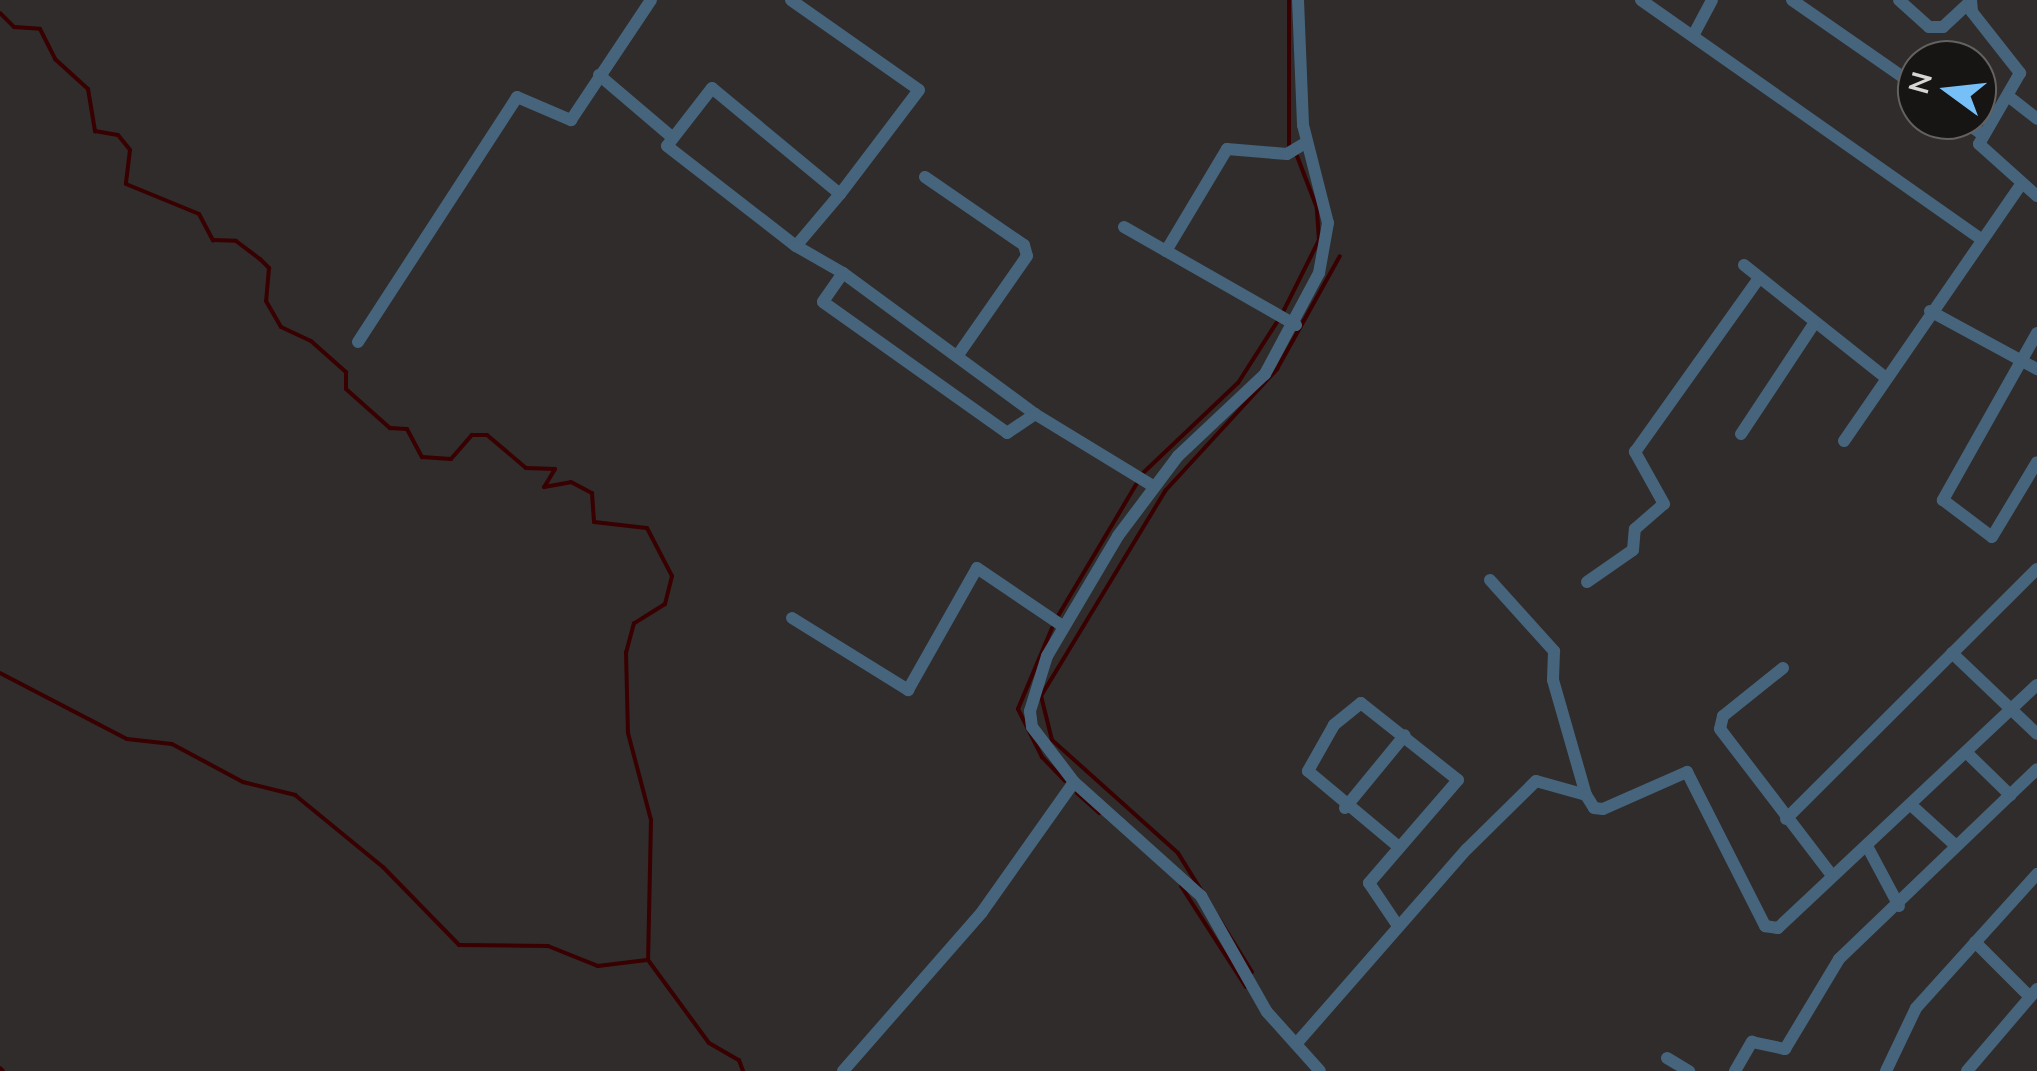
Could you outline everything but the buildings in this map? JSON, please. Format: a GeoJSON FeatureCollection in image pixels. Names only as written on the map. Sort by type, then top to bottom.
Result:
{"type":"FeatureCollection","features":[{"type":"Feature","properties":{"kind":"street"},"geometry":{"type":"LineString","coordinates":[[358,342],[517,97],[571,120],[651,0]]}},
{"type":"Feature","properties":{"kind":"street"},"geometry":{"type":"LineString","coordinates":[[791,0],[919,90],[796,246]]}},
{"type":"Feature","properties":{"kind":"street"},"geometry":{"type":"LineString","coordinates":[[1298,0],[1308,142],[1328,245],[1296,325],[1265,374],[1154,486],[1038,674],[1030,711],[1032,727],[1074,782],[1201,896],[1267,1012],[1320,1071]]}},
{"type":"Feature","properties":{"kind":"street"},"geometry":{"type":"LineString","coordinates":[[1641,0],[1980,238]]}},
{"type":"Feature","properties":{"kind":"street"},"geometry":{"type":"LineString","coordinates":[[1694,34],[1712,0]]}},
{"type":"Feature","properties":{"kind":"street"},"geometry":{"type":"LineString","coordinates":[[1792,0],[1897,73]]}},
{"type":"Feature","properties":{"kind":"street"},"geometry":{"type":"LineString","coordinates":[[1899,0],[1929,27],[1944,27],[1971,0]]}},
{"type":"Feature","properties":{"kind":"street"},"geometry":{"type":"LineString","coordinates":[[1971,0],[1972,12],[2018,68],[2008,96],[1997,112]]}},
{"type":"Feature","properties":{"kind":"street"},"geometry":{"type":"LineString","coordinates":[[599,75],[673,138]]}},
{"type":"Feature","properties":{"kind":"street"},"geometry":{"type":"LineString","coordinates":[[840,194],[712,88],[667,146],[796,246],[842,273],[1035,414],[1154,486]]}},
{"type":"Feature","properties":{"kind":"street"},"geometry":{"type":"LineString","coordinates":[[2008,96],[2037,118]]}},
{"type":"Feature","properties":{"kind":"street"},"geometry":{"type":"LineString","coordinates":[[1982,140],[1981,146],[2037,196]]}},
{"type":"Feature","properties":{"kind":"street"},"geometry":{"type":"LineString","coordinates":[[1166,251],[1226,149],[1287,154],[1308,142]]}},
{"type":"Feature","properties":{"kind":"street"},"geometry":{"type":"LineString","coordinates":[[925,177],[1024,245],[1027,256],[958,355]]}},
{"type":"Feature","properties":{"kind":"street"},"geometry":{"type":"LineString","coordinates":[[1844,441],[2022,182]]}},
{"type":"Feature","properties":{"kind":"street"},"geometry":{"type":"LineString","coordinates":[[1124,227],[1296,325]]}},
{"type":"Feature","properties":{"kind":"street"},"geometry":{"type":"LineString","coordinates":[[1744,265],[1886,378]]}},
{"type":"Feature","properties":{"kind":"street"},"geometry":{"type":"LineString","coordinates":[[842,273],[824,302],[1007,433],[1035,414]]}},
{"type":"Feature","properties":{"kind":"street"},"geometry":{"type":"LineString","coordinates":[[1587,582],[1633,550],[1635,529],[1664,504],[1635,452],[1759,278]]}},
{"type":"Feature","properties":{"kind":"street"},"geometry":{"type":"LineString","coordinates":[[1930,311],[2037,369]]}},
{"type":"Feature","properties":{"kind":"street"},"geometry":{"type":"LineString","coordinates":[[1741,434],[1815,322]]}},
{"type":"Feature","properties":{"kind":"street"},"geometry":{"type":"LineString","coordinates":[[2037,332],[2018,358],[1943,500],[1992,537],[2037,462]]}},
{"type":"Feature","properties":{"kind":"street"},"geometry":{"type":"LineString","coordinates":[[792,618],[908,690],[977,568],[1064,627]]}},
{"type":"Feature","properties":{"kind":"street"},"geometry":{"type":"LineString","coordinates":[[1786,819],[2037,568]]}},
{"type":"Feature","properties":{"kind":"street"},"geometry":{"type":"LineString","coordinates":[[1490,580],[1554,651],[1554,680],[1586,795],[1594,808],[1603,809],[1677,771],[1690,774],[1769,928],[1778,928],[1830,874],[1867,846],[2037,685]]}},
{"type":"Feature","properties":{"kind":"street"},"geometry":{"type":"LineString","coordinates":[[1952,654],[2037,734]]}},
{"type":"Feature","properties":{"kind":"street"},"geometry":{"type":"LineString","coordinates":[[1783,668],[1720,722],[1738,760],[1830,874]]}},
{"type":"Feature","properties":{"kind":"street"},"geometry":{"type":"LineString","coordinates":[[1398,847],[1345,808],[1308,770],[1334,726],[1360,703],[1458,780],[1370,883],[1398,926]]}},
{"type":"Feature","properties":{"kind":"street"},"geometry":{"type":"LineString","coordinates":[[1345,808],[1405,736]]}},
{"type":"Feature","properties":{"kind":"street"},"geometry":{"type":"LineString","coordinates":[[1966,752],[2010,796]]}},
{"type":"Feature","properties":{"kind":"street"},"geometry":{"type":"LineString","coordinates":[[1734,1071],[1752,1042],[1785,1049],[1838,960],[1900,906],[2037,768]]}},
{"type":"Feature","properties":{"kind":"street"},"geometry":{"type":"LineString","coordinates":[[1296,1044],[1398,926],[1536,781],[1586,795]]}},
{"type":"Feature","properties":{"kind":"street"},"geometry":{"type":"LineString","coordinates":[[843,1071],[982,912],[1074,782]]}},
{"type":"Feature","properties":{"kind":"street"},"geometry":{"type":"LineString","coordinates":[[1910,805],[1956,846]]}},
{"type":"Feature","properties":{"kind":"street"},"geometry":{"type":"LineString","coordinates":[[1867,846],[1900,906]]}},
{"type":"Feature","properties":{"kind":"street"},"geometry":{"type":"LineString","coordinates":[[1886,1071],[1916,1008],[2037,874]]}},
{"type":"Feature","properties":{"kind":"street"},"geometry":{"type":"LineString","coordinates":[[1968,1071],[2033,992],[1974,942]]}},
{"type":"Feature","properties":{"kind":"street"},"geometry":{"type":"LineString","coordinates":[[1667,1058],[1689,1071]]}},
{"type":"Feature","properties":{"kind":"waterway"},"geometry":{"type":"LineString","coordinates":[[1289,0],[1289,146]]}},
{"type":"Feature","properties":{"kind":"waterway"},"geometry":{"type":"LineString","coordinates":[[0,13],[14,27],[40,29],[55,59],[88,89],[95,131],[118,135],[130,150],[126,184],[199,214],[213,240],[236,241],[260,259],[269,268],[266,301],[281,327],[311,341],[346,372],[346,389],[390,428],[407,429],[422,457],[451,459],[472,435],[487,435],[526,468],[555,469],[544,487],[571,482],[592,493],[594,522],[647,528],[672,576],[665,604],[634,623],[626,652],[628,733],[651,820],[648,960],[709,1043],[739,1060],[743,1071]]}},
{"type":"Feature","properties":{"kind":"waterway"},"geometry":{"type":"LineString","coordinates":[[1283,312],[1319,240],[1317,208],[1297,156]]}},
{"type":"Feature","properties":{"kind":"waterway"},"geometry":{"type":"LineString","coordinates":[[1252,972],[1178,853],[1052,740],[1041,696],[1165,491],[1277,369],[1340,256]]}},
{"type":"Feature","properties":{"kind":"waterway"},"geometry":{"type":"LineString","coordinates":[[1143,473],[1238,383],[1279,319]]}},
{"type":"Feature","properties":{"kind":"waterway"},"geometry":{"type":"LineString","coordinates":[[1058,616],[1137,483]]}},
{"type":"Feature","properties":{"kind":"waterway"},"geometry":{"type":"LineString","coordinates":[[1052,628],[1018,709],[1042,757],[1065,781]]}},
{"type":"Feature","properties":{"kind":"waterway"},"geometry":{"type":"LineString","coordinates":[[0,673],[127,739],[172,744],[243,782],[295,795],[383,867],[459,945],[548,946],[598,966],[647,960]]}},
{"type":"Feature","properties":{"kind":"waterway"},"geometry":{"type":"LineString","coordinates":[[1077,793],[1099,813]]}},
{"type":"Feature","properties":{"kind":"waterway"},"geometry":{"type":"LineString","coordinates":[[1181,886],[1246,987]]}},
{"type":"Feature","properties":{"kind":"waterway"},"geometry":{"type":"LineString","coordinates":[[0,1068],[3,1071]]}}]}
